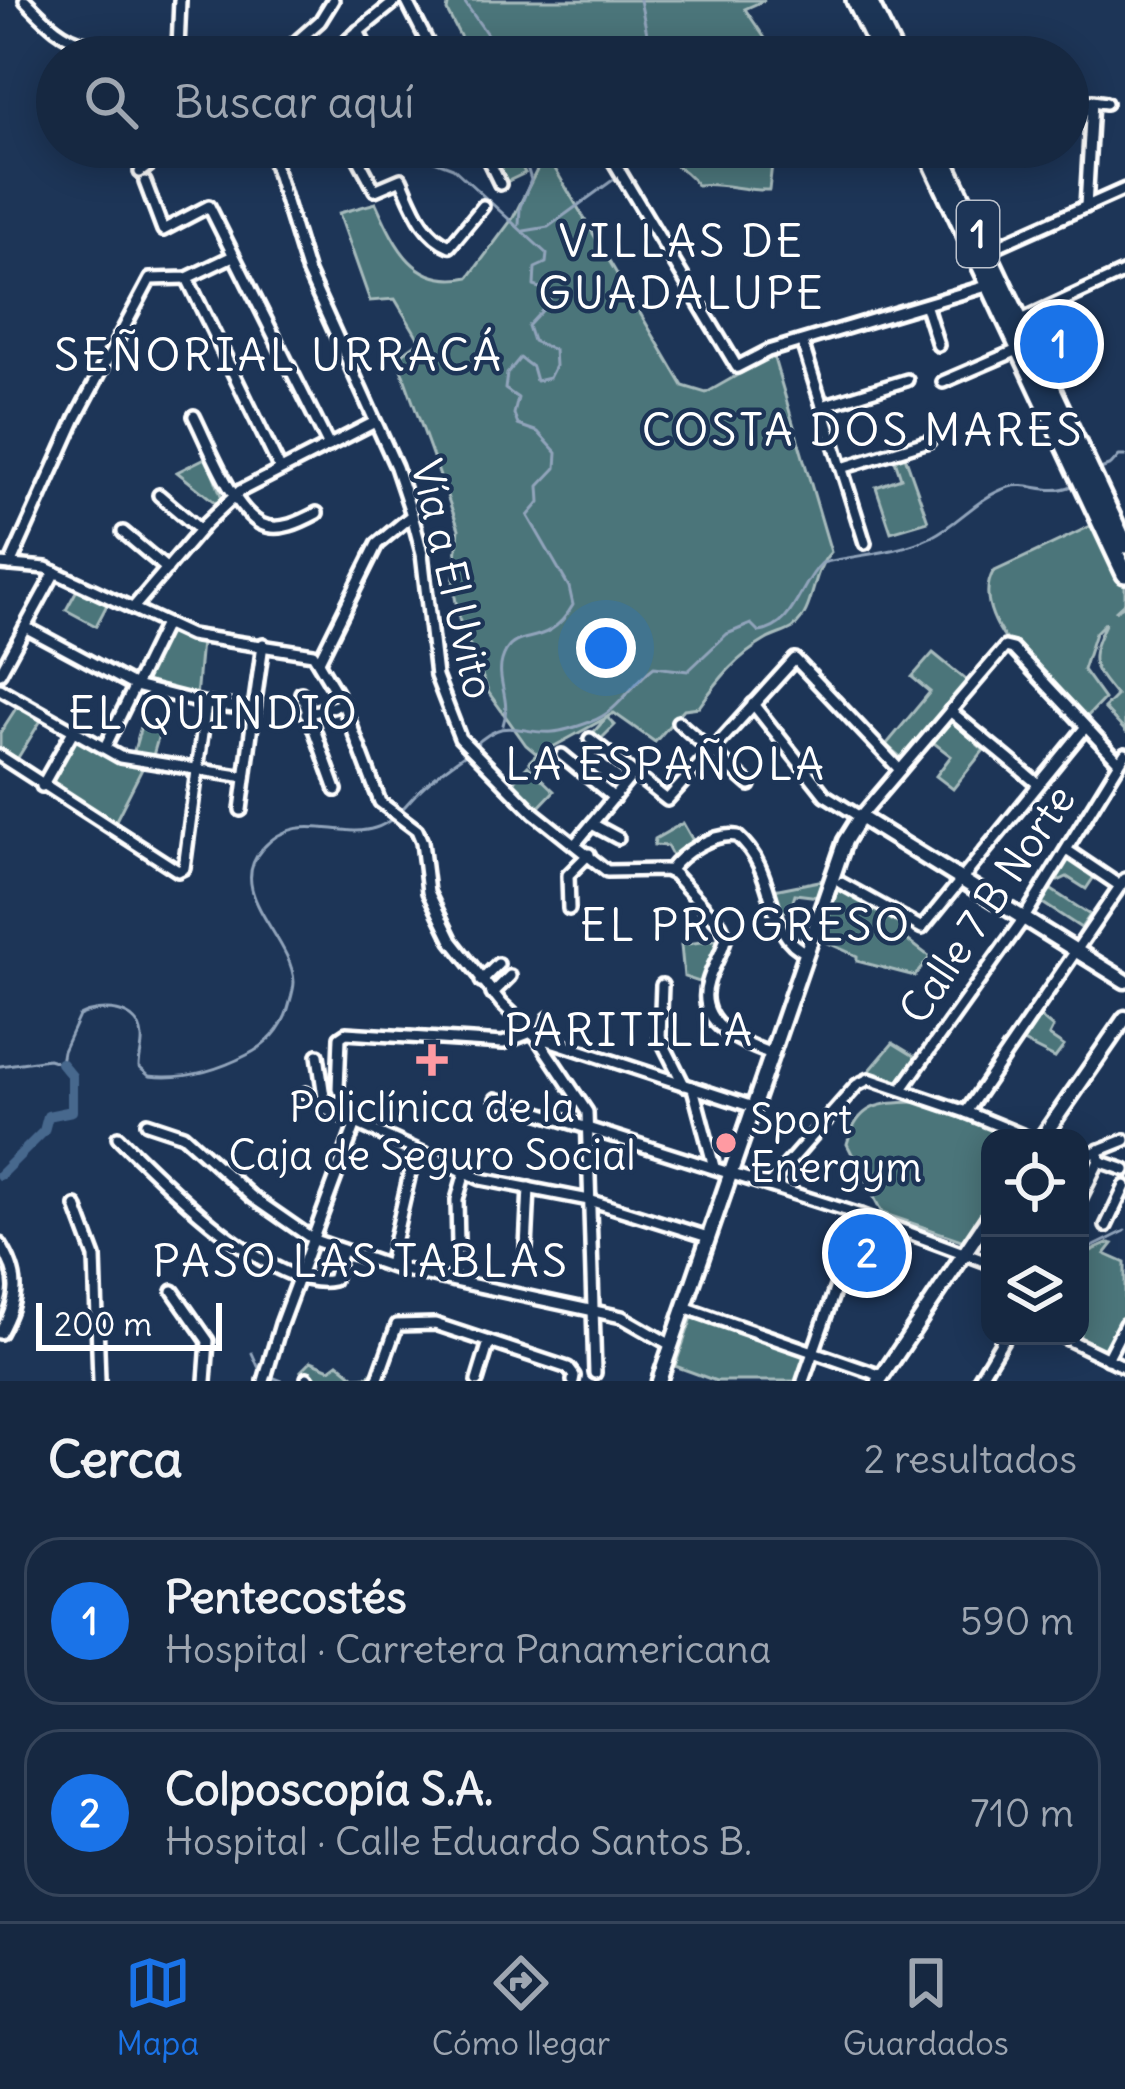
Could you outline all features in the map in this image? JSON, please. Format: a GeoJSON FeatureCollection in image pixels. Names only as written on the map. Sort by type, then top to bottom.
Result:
{"type":"FeatureCollection","features":[{"type":"Feature","properties":{"kind":"highway"},"geometry":{"type":"LineString","coordinates":[[855,0],[873,36]]}},
{"type":"Feature","properties":{"kind":"highway"},"geometry":{"type":"LineString","coordinates":[[868,0],[886,36]]}},
{"type":"Feature","properties":{"kind":"highway","name":"1"},"geometry":{"type":"LineString","coordinates":[[935,168],[1125,574]]}},
{"type":"Feature","properties":{"kind":"highway","name":"1"},"geometry":{"type":"LineString","coordinates":[[948,168],[1125,545]]}},
{"type":"Feature","properties":{"kind":"highway"},"geometry":{"type":"LineString","coordinates":[[992,289],[1018,321],[1035,380]]}},
{"type":"Feature","properties":{"kind":"main road"},"geometry":{"type":"LineString","coordinates":[[659,1381],[848,833],[860,818],[1125,981]]}},
{"type":"Feature","properties":{"kind":"main road"},"geometry":{"type":"LineString","coordinates":[[1048,1129],[1125,1018]]}},
{"type":"Feature","properties":{"kind":"main road"},"geometry":{"type":"LineString","coordinates":[[880,1378],[981,1228]]}},
{"type":"Feature","properties":{"kind":"street"},"geometry":{"type":"LineString","coordinates":[[25,0],[70,36]]}},
{"type":"Feature","properties":{"kind":"street"},"geometry":{"type":"LineString","coordinates":[[178,36],[179,0]]}},
{"type":"Feature","properties":{"kind":"street"},"geometry":{"type":"LineString","coordinates":[[303,36],[333,0]]}},
{"type":"Feature","properties":{"kind":"street"},"geometry":{"type":"LineString","coordinates":[[352,36],[401,0],[422,36]]}},
{"type":"Feature","properties":{"kind":"street"},"geometry":{"type":"LineString","coordinates":[[358,31],[360,36]]}},
{"type":"Feature","properties":{"kind":"street"},"geometry":{"type":"LineString","coordinates":[[1089,154],[1092,101],[1106,103]]}},
{"type":"Feature","properties":{"kind":"street"},"geometry":{"type":"LineString","coordinates":[[151,168],[142,177],[163,230],[208,206],[329,446]]}},
{"type":"Feature","properties":{"kind":"street","name":"Vía a El Uvito"},"geometry":{"type":"LineString","coordinates":[[275,168],[309,277],[376,422],[412,515],[423,563],[436,676],[460,737],[534,813],[589,854]]}},
{"type":"Feature","properties":{"kind":"street"},"geometry":{"type":"LineString","coordinates":[[363,168],[375,190],[400,179],[426,231],[445,245],[450,246],[483,206]]}},
{"type":"Feature","properties":{"kind":"street"},"geometry":{"type":"LineString","coordinates":[[492,168],[500,184]]}},
{"type":"Feature","properties":{"kind":"street"},"geometry":{"type":"LineString","coordinates":[[618,168],[737,367],[769,351],[992,289]]}},
{"type":"Feature","properties":{"kind":"street"},"geometry":{"type":"LineString","coordinates":[[1086,207],[1088,168]]}},
{"type":"Feature","properties":{"kind":"street"},"geometry":{"type":"LineString","coordinates":[[986,251],[1125,190]]}},
{"type":"Feature","properties":{"kind":"street"},"geometry":{"type":"LineString","coordinates":[[232,256],[187,278],[150,279],[5,564],[55,572],[190,635],[301,650],[320,659],[344,704],[380,802],[408,821],[422,842],[428,892],[452,941],[492,994],[537,1036],[753,1107]]}},
{"type":"Feature","properties":{"kind":"street"},"geometry":{"type":"LineString","coordinates":[[1018,321],[1125,272]]}},
{"type":"Feature","properties":{"kind":"street"},"geometry":{"type":"LineString","coordinates":[[187,278],[280,469]]}},
{"type":"Feature","properties":{"kind":"street"},"geometry":{"type":"LineString","coordinates":[[926,307],[938,345]]}},
{"type":"Feature","properties":{"kind":"street"},"geometry":{"type":"LineString","coordinates":[[802,342],[866,543]]}},
{"type":"Feature","properties":{"kind":"street"},"geometry":{"type":"LineString","coordinates":[[943,382],[1020,349]]}},
{"type":"Feature","properties":{"kind":"street"},"geometry":{"type":"LineString","coordinates":[[823,406],[907,380]]}},
{"type":"Feature","properties":{"kind":"street"},"geometry":{"type":"LineString","coordinates":[[194,416],[235,496],[262,524],[300,522],[317,513]]}},
{"type":"Feature","properties":{"kind":"street"},"geometry":{"type":"LineString","coordinates":[[134,608],[235,496],[376,422]]}},
{"type":"Feature","properties":{"kind":"street"},"geometry":{"type":"LineString","coordinates":[[842,468],[929,441]]}},
{"type":"Feature","properties":{"kind":"street"},"geometry":{"type":"LineString","coordinates":[[160,495],[200,530]]}},
{"type":"Feature","properties":{"kind":"street"},"geometry":{"type":"LineString","coordinates":[[320,659],[377,544],[412,515]]}},
{"type":"Feature","properties":{"kind":"street"},"geometry":{"type":"LineString","coordinates":[[123,532],[167,569]]}},
{"type":"Feature","properties":{"kind":"street"},"geometry":{"type":"LineString","coordinates":[[0,673],[55,572]]}},
{"type":"Feature","properties":{"kind":"street"},"geometry":{"type":"LineString","coordinates":[[105,747],[165,624]]}},
{"type":"Feature","properties":{"kind":"street"},"geometry":{"type":"LineString","coordinates":[[25,627],[134,686],[206,704],[254,709]]}},
{"type":"Feature","properties":{"kind":"street"},"geometry":{"type":"LineString","coordinates":[[241,810],[263,644]]}},
{"type":"Feature","properties":{"kind":"street"},"geometry":{"type":"LineString","coordinates":[[753,704],[825,795],[860,818],[1005,647],[1012,649],[1084,729],[1122,758]]}},
{"type":"Feature","properties":{"kind":"street"},"geometry":{"type":"LineString","coordinates":[[590,739],[668,800],[795,659],[900,770]]}},
{"type":"Feature","properties":{"kind":"street"},"geometry":{"type":"LineString","coordinates":[[0,689],[120,757],[244,776]]}},
{"type":"Feature","properties":{"kind":"street"},"geometry":{"type":"LineString","coordinates":[[302,693],[335,790]]}},
{"type":"Feature","properties":{"kind":"street"},"geometry":{"type":"LineString","coordinates":[[0,756],[178,871],[184,868],[206,704]]}},
{"type":"Feature","properties":{"kind":"street"},"geometry":{"type":"LineString","coordinates":[[306,714],[344,704]]}},
{"type":"Feature","properties":{"kind":"street"},"geometry":{"type":"LineString","coordinates":[[950,711],[1039,784]]}},
{"type":"Feature","properties":{"kind":"street"},"geometry":{"type":"LineString","coordinates":[[678,722],[750,785]]}},
{"type":"Feature","properties":{"kind":"street"},"geometry":{"type":"LineString","coordinates":[[842,883],[922,928],[1084,729]]}},
{"type":"Feature","properties":{"kind":"street"},"geometry":{"type":"LineString","coordinates":[[42,786],[72,733]]}},
{"type":"Feature","properties":{"kind":"street"},"geometry":{"type":"LineString","coordinates":[[562,755],[614,798]]}},
{"type":"Feature","properties":{"kind":"street","name":"Calle 7 B Norte"},"geometry":{"type":"LineString","coordinates":[[902,1089],[1024,918],[1122,758]]}},
{"type":"Feature","properties":{"kind":"street"},"geometry":{"type":"LineString","coordinates":[[576,843],[633,774]]}},
{"type":"Feature","properties":{"kind":"street"},"geometry":{"type":"LineString","coordinates":[[592,824],[618,838]]}},
{"type":"Feature","properties":{"kind":"street"},"geometry":{"type":"LineString","coordinates":[[568,909],[568,874],[589,854],[607,871],[669,871],[687,854],[718,837],[737,836],[763,868],[782,935],[808,953]]}},
{"type":"Feature","properties":{"kind":"street"},"geometry":{"type":"LineString","coordinates":[[966,1112],[1122,883],[1068,851]]}},
{"type":"Feature","properties":{"kind":"street"},"geometry":{"type":"LineString","coordinates":[[669,871],[726,937],[706,987],[712,1016],[728,1036],[772,1054]]}},
{"type":"Feature","properties":{"kind":"street"},"geometry":{"type":"LineString","coordinates":[[481,981],[498,964]]}},
{"type":"Feature","properties":{"kind":"street"},"geometry":{"type":"LineString","coordinates":[[492,994],[510,976]]}},
{"type":"Feature","properties":{"kind":"street"},"geometry":{"type":"LineString","coordinates":[[662,985],[660,1037],[688,1087],[714,1167]]}},
{"type":"Feature","properties":{"kind":"street"},"geometry":{"type":"LineString","coordinates":[[338,1089],[343,1034],[502,1043],[537,1036],[549,1018]]}},
{"type":"Feature","properties":{"kind":"street"},"geometry":{"type":"LineString","coordinates":[[537,1036],[582,1100],[590,1126],[595,1373]]}},
{"type":"Feature","properties":{"kind":"street"},"geometry":{"type":"LineString","coordinates":[[317,1055],[324,1097],[320,1107]]}},
{"type":"Feature","properties":{"kind":"street"},"geometry":{"type":"LineString","coordinates":[[769,1185],[857,1085],[869,1079],[1007,1129]]}},
{"type":"Feature","properties":{"kind":"street"},"geometry":{"type":"LineString","coordinates":[[306,1093],[320,1107],[465,1172],[589,1200],[707,1237]]}},
{"type":"Feature","properties":{"kind":"street"},"geometry":{"type":"LineString","coordinates":[[496,1099],[861,1215],[981,1259]]}},
{"type":"Feature","properties":{"kind":"street"},"geometry":{"type":"LineString","coordinates":[[266,1377],[356,1123]]}},
{"type":"Feature","properties":{"kind":"street"},"geometry":{"type":"LineString","coordinates":[[147,1124],[183,1135],[252,1197],[314,1240],[389,1265],[632,1321],[671,1345]]}},
{"type":"Feature","properties":{"kind":"street"},"geometry":{"type":"LineString","coordinates":[[118,1137],[184,1204],[220,1232],[298,1278],[321,1283],[333,1280],[343,1250]]}},
{"type":"Feature","properties":{"kind":"street"},"geometry":{"type":"LineString","coordinates":[[1089,1157],[1125,1140]]}},
{"type":"Feature","properties":{"kind":"street"},"geometry":{"type":"LineString","coordinates":[[389,1265],[416,1150]]}},
{"type":"Feature","properties":{"kind":"street"},"geometry":{"type":"LineString","coordinates":[[1099,1155],[1125,1170]]}},
{"type":"Feature","properties":{"kind":"street"},"geometry":{"type":"LineString","coordinates":[[1089,1178],[1099,1155]]}},
{"type":"Feature","properties":{"kind":"street"},"geometry":{"type":"LineString","coordinates":[[458,1245],[458,1200],[465,1172]]}},
{"type":"Feature","properties":{"kind":"street"},"geometry":{"type":"LineString","coordinates":[[1106,1226],[1125,1186]]}},
{"type":"Feature","properties":{"kind":"street"},"geometry":{"type":"LineString","coordinates":[[526,1248],[529,1188]]}},
{"type":"Feature","properties":{"kind":"street"},"geometry":{"type":"LineString","coordinates":[[76,1206],[94,1258],[99,1381]]}},
{"type":"Feature","properties":{"kind":"street"},"geometry":{"type":"LineString","coordinates":[[803,1381],[861,1215]]}},
{"type":"Feature","properties":{"kind":"street"},"geometry":{"type":"LineString","coordinates":[[0,1244],[18,1279],[0,1334]]}},
{"type":"Feature","properties":{"kind":"street"},"geometry":{"type":"LineString","coordinates":[[172,1291],[208,1341],[205,1381]]}},
{"type":"Feature","properties":{"kind":"street"},"geometry":{"type":"LineString","coordinates":[[684,1306],[880,1378]]}},
{"type":"Feature","properties":{"kind":"street"},"geometry":{"type":"LineString","coordinates":[[377,1381],[397,1325],[435,1324],[572,1376]]}},
{"type":"Feature","properties":{"kind":"street"},"geometry":{"type":"LineString","coordinates":[[1108,1359],[1125,1324]]}},
{"type":"Feature","properties":{"kind":"street"},"geometry":{"type":"LineString","coordinates":[[477,1381],[490,1342]]}},
{"type":"Feature","properties":{"kind":"street"},"geometry":{"type":"LineString","coordinates":[[978,1381],[1000,1345]]}},
{"type":"Feature","properties":{"kind":"street"},"geometry":{"type":"LineString","coordinates":[[1079,1345],[1125,1367]]}},
{"type":"Feature","properties":{"kind":"green space"},"geometry":{"type":"Polygon","coordinates":[[[449,0],[765,0],[745,9],[763,36],[460,36],[447,11],[449,0]]]}},
{"type":"Feature","properties":{"kind":"green space"},"geometry":{"type":"Polygon","coordinates":[[[497,168],[522,168],[525,173],[504,183],[497,168]]]}},
{"type":"Feature","properties":{"kind":"green space"},"geometry":{"type":"Polygon","coordinates":[[[538,168],[554,168],[683,386],[706,393],[773,355],[831,552],[793,628],[746,654],[699,707],[684,709],[655,742],[614,713],[607,717],[615,725],[599,741],[592,734],[606,718],[549,749],[552,754],[539,770],[529,762],[537,754],[489,693],[459,619],[453,586],[459,529],[397,358],[420,341],[395,299],[370,301],[339,213],[376,203],[409,260],[420,270],[450,279],[469,277],[513,218],[538,168]]]}},
{"type":"Feature","properties":{"kind":"green space"},"geometry":{"type":"Polygon","coordinates":[[[679,168],[772,168],[769,190],[697,185],[679,168]]]}},
{"type":"Feature","properties":{"kind":"green space","name":"COSTA DOS MARES"},"geometry":{"type":"Polygon","coordinates":[[[905,456],[928,521],[891,532],[876,487],[901,478],[895,460],[905,456]]]}},
{"type":"Feature","properties":{"kind":"green space","name":"SEÑORIAL URRACÁ"},"geometry":{"type":"Polygon","coordinates":[[[207,457],[222,498],[217,504],[177,472],[207,457]]]}},
{"type":"Feature","properties":{"kind":"green space"},"geometry":{"type":"Polygon","coordinates":[[[1095,524],[1125,585],[1125,602],[1115,611],[1125,605],[1125,731],[1104,708],[1116,696],[1094,661],[1106,622],[1095,633],[1083,670],[1104,699],[1082,722],[1016,653],[991,612],[988,591],[993,572],[1095,524]]]}},
{"type":"Feature","properties":{"kind":"green space"},"geometry":{"type":"Polygon","coordinates":[[[78,588],[108,603],[96,626],[66,610],[78,588]]]}},
{"type":"Feature","properties":{"kind":"green space"},"geometry":{"type":"Polygon","coordinates":[[[168,632],[201,641],[196,698],[141,684],[168,632]]]}},
{"type":"Feature","properties":{"kind":"green space"},"geometry":{"type":"Polygon","coordinates":[[[933,653],[971,684],[950,709],[946,706],[903,759],[886,745],[930,692],[912,677],[933,653]]]}},
{"type":"Feature","properties":{"kind":"green space"},"geometry":{"type":"Polygon","coordinates":[[[20,702],[43,717],[16,761],[0,751],[0,733],[20,702]]]}},
{"type":"Feature","properties":{"kind":"green space"},"geometry":{"type":"Polygon","coordinates":[[[950,715],[981,740],[978,745],[984,750],[953,789],[936,776],[951,756],[930,740],[950,715]]]}},
{"type":"Feature","properties":{"kind":"green space"},"geometry":{"type":"Polygon","coordinates":[[[142,723],[161,728],[152,759],[133,754],[142,723]]]}},
{"type":"Feature","properties":{"kind":"green space"},"geometry":{"type":"Polygon","coordinates":[[[75,737],[119,761],[144,765],[112,828],[48,786],[75,737]]]}},
{"type":"Feature","properties":{"kind":"green space"},"geometry":{"type":"Polygon","coordinates":[[[528,766],[554,791],[537,809],[511,784],[528,766]]]}},
{"type":"Feature","properties":{"kind":"green space"},"geometry":{"type":"Polygon","coordinates":[[[683,823],[696,846],[674,859],[667,846],[654,845],[655,839],[683,823]]]}},
{"type":"Feature","properties":{"kind":"green space"},"geometry":{"type":"Polygon","coordinates":[[[1070,856],[1096,874],[1086,889],[1067,877],[1054,878],[1070,856]]]}},
{"type":"Feature","properties":{"kind":"green space"},"geometry":{"type":"Polygon","coordinates":[[[824,880],[819,897],[795,894],[790,910],[781,912],[774,890],[824,880]]]}},
{"type":"Feature","properties":{"kind":"green space"},"geometry":{"type":"Polygon","coordinates":[[[837,884],[907,923],[902,936],[930,957],[915,976],[857,961],[857,956],[819,939],[837,884]]]}},
{"type":"Feature","properties":{"kind":"green space"},"geometry":{"type":"Polygon","coordinates":[[[1047,887],[1090,915],[1081,928],[1038,900],[1047,887]]]}},
{"type":"Feature","properties":{"kind":"green space","name":"EL PROGRESO"},"geometry":{"type":"Polygon","coordinates":[[[720,939],[702,983],[684,977],[681,945],[720,939]]]}},
{"type":"Feature","properties":{"kind":"green space"},"geometry":{"type":"Polygon","coordinates":[[[1040,1017],[1053,1028],[1049,1036],[1064,1046],[1055,1058],[1023,1042],[1040,1017]]]}},
{"type":"Feature","properties":{"kind":"green space"},"geometry":{"type":"Polygon","coordinates":[[[893,1043],[919,1059],[899,1084],[866,1075],[893,1043]]]}},
{"type":"Feature","properties":{"kind":"green space"},"geometry":{"type":"Polygon","coordinates":[[[918,1102],[990,1129],[981,1129],[981,1216],[964,1241],[882,1213],[847,1144],[864,1113],[892,1103],[918,1102]]]}},
{"type":"Feature","properties":{"kind":"green space"},"geometry":{"type":"Polygon","coordinates":[[[1113,1244],[1105,1254],[1125,1263],[1125,1314],[1105,1352],[1089,1345],[1089,1252],[1113,1244]]]}},
{"type":"Feature","properties":{"kind":"green space"},"geometry":{"type":"Polygon","coordinates":[[[694,1312],[811,1354],[801,1381],[716,1381],[675,1366],[694,1312]]]}},
{"type":"Feature","properties":{"kind":"green space"},"geometry":{"type":"Polygon","coordinates":[[[311,1361],[330,1369],[338,1363],[355,1377],[368,1376],[378,1367],[375,1381],[311,1381],[301,1371],[311,1361]]]}},
{"type":"Feature","properties":{"kind":"waterway"},"geometry":{"type":"LineString","coordinates":[[463,0],[488,36]]}},
{"type":"Feature","properties":{"kind":"waterway"},"geometry":{"type":"LineString","coordinates":[[640,0],[648,36]]}},
{"type":"Feature","properties":{"kind":"waterway"},"geometry":{"type":"LineString","coordinates":[[453,168],[547,254],[546,263],[535,268],[534,286],[550,291],[550,302],[528,326],[533,341],[554,350],[555,366],[549,378],[536,381],[532,367],[520,358],[507,374],[505,389],[518,398],[514,414],[518,425],[538,432],[557,453],[556,468],[539,486],[540,502],[528,516],[569,587],[573,605],[554,628],[518,641],[506,651],[501,669],[506,705],[503,725]]}},
{"type":"Feature","properties":{"kind":"waterway"},"geometry":{"type":"LineString","coordinates":[[519,225],[520,207],[531,180],[527,168]]}},
{"type":"Feature","properties":{"kind":"waterway"},"geometry":{"type":"LineString","coordinates":[[524,231],[548,227],[617,177]]}},
{"type":"Feature","properties":{"kind":"waterway"},"geometry":{"type":"LineString","coordinates":[[1098,470],[1125,456]]}},
{"type":"Feature","properties":{"kind":"waterway"},"geometry":{"type":"LineString","coordinates":[[474,746],[505,728],[553,732],[590,722],[609,712],[654,667],[688,671],[727,634],[751,624],[759,632],[771,629],[789,614],[822,563],[917,543],[1009,487],[1055,490],[1072,486]]}},
{"type":"Feature","properties":{"kind":"waterway"},"geometry":{"type":"LineString","coordinates":[[0,1066],[48,1059],[61,1063],[79,1016],[97,1010],[118,1011],[134,1020],[142,1038],[139,1067],[149,1076],[199,1073],[261,1047],[281,1024],[294,982],[251,882],[252,865],[262,849],[290,830],[361,831],[382,825],[467,753]]}},
{"type":"Feature","properties":{"kind":"waterway"},"geometry":{"type":"LineString","coordinates":[[0,1175],[44,1131],[48,1116],[72,1111],[72,1076],[61,1063]]}},
{"type":"Feature","properties":{"kind":"waterway"},"geometry":{"type":"LineString","coordinates":[[1089,1249],[1125,1231]]}},
{"type":"Feature","properties":{"kind":"waterway"},"geometry":{"type":"LineString","coordinates":[[987,1381],[1009,1345]]}},
{"type":"Feature","properties":{"kind":"waterway"},"geometry":{"type":"LineString","coordinates":[[252,1353],[261,1373],[282,1381]]}},
{"type":"Feature","properties":{"kind":"place","name":"Pentecostés"},"geometry":{"type":"Point","coordinates":[1059,344]}},
{"type":"Feature","properties":{"kind":"place","name":"Policlínica de la Caja de Seguro Social"},"geometry":{"type":"Point","coordinates":[432,1060]}},
{"type":"Feature","properties":{"kind":"place","name":"Sport Energym"},"geometry":{"type":"Point","coordinates":[726,1143]}},
{"type":"Feature","properties":{"kind":"place","name":"Colposcopía S.A."},"geometry":{"type":"Point","coordinates":[867,1253]}},
{"type":"Feature","properties":{"kind":"district","name":"VILLAS DE GUADALUPE"},"geometry":{"type":"Point","coordinates":[682,267]}},
{"type":"Feature","properties":{"kind":"district","name":"SEÑORIAL URRACÁ"},"geometry":{"type":"Point","coordinates":[279,355]}},
{"type":"Feature","properties":{"kind":"district","name":"COSTA DOS MARES"},"geometry":{"type":"Point","coordinates":[863,430]}},
{"type":"Feature","properties":{"kind":"district","name":"EL QUINDIO"},"geometry":{"type":"Point","coordinates":[214,713]}},
{"type":"Feature","properties":{"kind":"district","name":"LA ESPAÑOLA"},"geometry":{"type":"Point","coordinates":[666,764]}},
{"type":"Feature","properties":{"kind":"district","name":"EL PROGRESO"},"geometry":{"type":"Point","coordinates":[746,925]}},
{"type":"Feature","properties":{"kind":"district","name":"PARITILLA"},"geometry":{"type":"Point","coordinates":[630,1030]}},
{"type":"Feature","properties":{"kind":"district","name":"PASO LAS TABLAS"},"geometry":{"type":"Point","coordinates":[361,1261]}}]}
